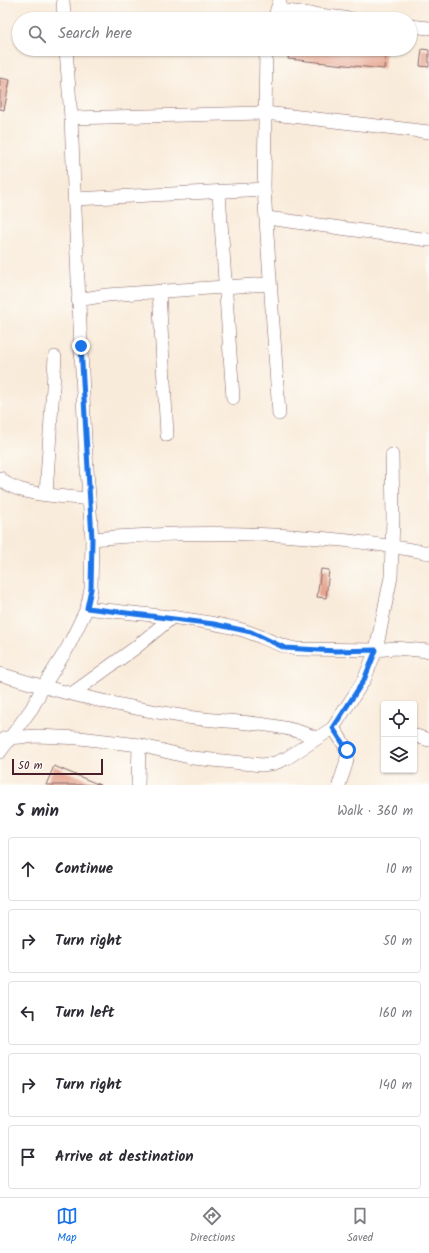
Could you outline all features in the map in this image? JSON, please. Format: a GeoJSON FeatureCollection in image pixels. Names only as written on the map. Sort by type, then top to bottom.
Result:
{"type":"FeatureCollection","features":[{"type":"Feature","properties":{"kind":"street"},"geometry":{"type":"LineString","coordinates":[[63,0],[64,12]]}},
{"type":"Feature","properties":{"kind":"street"},"geometry":{"type":"LineString","coordinates":[[277,10],[294,12]]}},
{"type":"Feature","properties":{"kind":"street"},"geometry":{"type":"LineString","coordinates":[[417,27],[429,28]]}},
{"type":"Feature","properties":{"kind":"street"},"geometry":{"type":"LineString","coordinates":[[0,752],[5,738],[32,708],[43,687],[68,649],[87,608],[91,589],[92,539],[78,300],[75,199],[67,56]]}},
{"type":"Feature","properties":{"kind":"street"},"geometry":{"type":"LineString","coordinates":[[266,56],[264,189],[267,218],[269,284],[279,414]]}},
{"type":"Feature","properties":{"kind":"street"},"geometry":{"type":"LineString","coordinates":[[71,118],[265,113],[429,132]]}},
{"type":"Feature","properties":{"kind":"street"},"geometry":{"type":"LineString","coordinates":[[75,199],[219,193],[264,189]]}},
{"type":"Feature","properties":{"kind":"street"},"geometry":{"type":"LineString","coordinates":[[219,193],[233,398]]}},
{"type":"Feature","properties":{"kind":"street"},"geometry":{"type":"LineString","coordinates":[[267,218],[429,240]]}},
{"type":"Feature","properties":{"kind":"street"},"geometry":{"type":"LineString","coordinates":[[78,300],[107,295],[269,284]]}},
{"type":"Feature","properties":{"kind":"street"},"geometry":{"type":"LineString","coordinates":[[159,291],[167,435]]}},
{"type":"Feature","properties":{"kind":"street"},"geometry":{"type":"LineString","coordinates":[[46,494],[55,357]]}},
{"type":"Feature","properties":{"kind":"street"},"geometry":{"type":"LineString","coordinates":[[5,738],[38,736],[80,738],[138,745],[193,758],[262,765],[275,763],[287,758],[333,728],[364,680],[376,650],[391,577],[393,518],[392,455]]}},
{"type":"Feature","properties":{"kind":"street"},"geometry":{"type":"LineString","coordinates":[[0,478],[8,485],[46,494],[89,499]]}},
{"type":"Feature","properties":{"kind":"street"},"geometry":{"type":"LineString","coordinates":[[92,539],[142,534],[256,535],[322,539],[392,546],[429,553]]}},
{"type":"Feature","properties":{"kind":"street"},"geometry":{"type":"LineString","coordinates":[[87,608],[171,618],[239,629],[285,648],[336,651],[394,648],[429,651]]}},
{"type":"Feature","properties":{"kind":"street"},"geometry":{"type":"LineString","coordinates":[[74,693],[136,648],[171,618]]}},
{"type":"Feature","properties":{"kind":"street"},"geometry":{"type":"LineString","coordinates":[[0,674],[43,687],[130,706],[188,717],[284,728],[302,732],[316,738]]}},
{"type":"Feature","properties":{"kind":"street"},"geometry":{"type":"LineString","coordinates":[[333,728],[347,750],[346,762],[339,785]]}},
{"type":"Feature","properties":{"kind":"street"},"geometry":{"type":"LineString","coordinates":[[417,736],[429,740]]}},
{"type":"Feature","properties":{"kind":"street"},"geometry":{"type":"LineString","coordinates":[[138,745],[138,785]]}},
{"type":"Feature","properties":{"kind":"building"},"geometry":{"type":"Polygon","coordinates":[[[422,49],[429,50],[429,67],[420,66],[422,49]]]}},
{"type":"Feature","properties":{"kind":"building"},"geometry":{"type":"Polygon","coordinates":[[[288,56],[385,56],[384,69],[288,59],[288,56]]]}},
{"type":"Feature","properties":{"kind":"building"},"geometry":{"type":"Polygon","coordinates":[[[0,78],[10,80],[4,110],[0,109],[0,78]]]}},
{"type":"Feature","properties":{"kind":"building"},"geometry":{"type":"Polygon","coordinates":[[[321,569],[329,570],[326,598],[317,597],[321,569]]]}},
{"type":"Feature","properties":{"kind":"building"},"geometry":{"type":"Polygon","coordinates":[[[54,766],[100,785],[46,785],[54,766]]]}},
{"type":"Feature","properties":{"kind":"route"},"geometry":{"type":"LineString","coordinates":[[81,346],[85,441],[92,539],[91,589],[87,608],[214,624],[239,629],[251,632],[285,648],[336,651],[376,650],[364,680],[333,728],[346,746],[347,750]]}}]}
